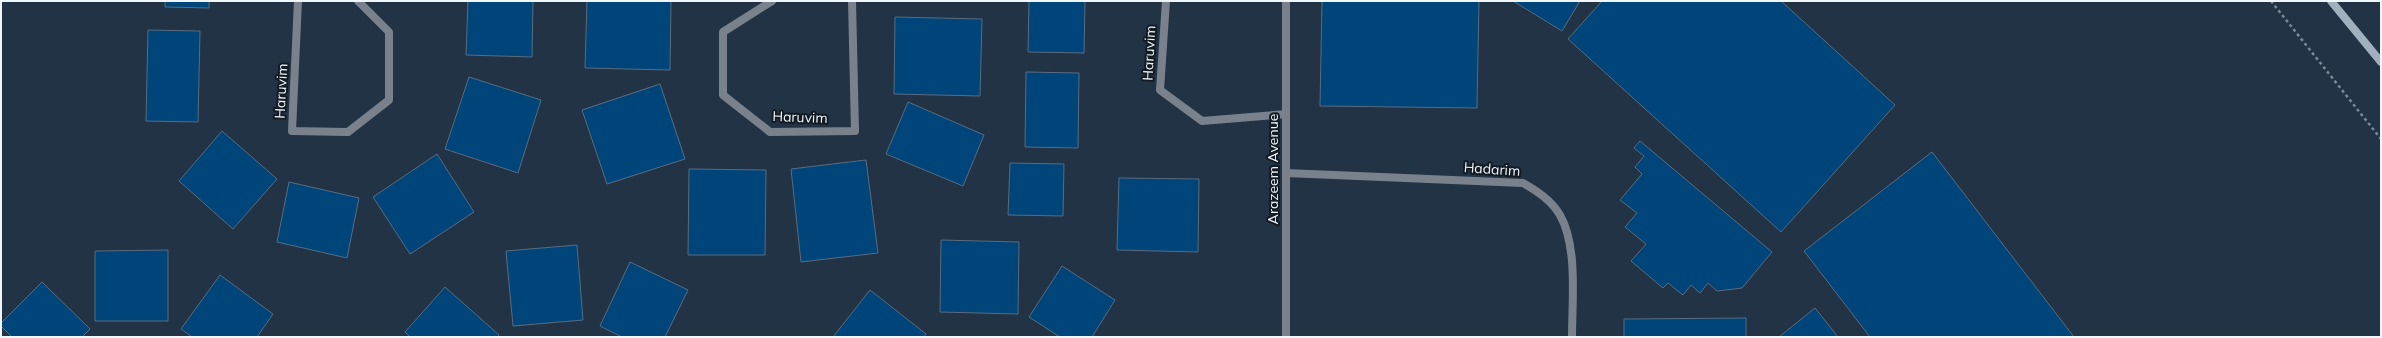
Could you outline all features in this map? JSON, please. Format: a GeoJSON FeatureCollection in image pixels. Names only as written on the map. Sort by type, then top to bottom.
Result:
{"type":"FeatureCollection","features":[{"type":"Feature","properties":{"kind":"main road"},"geometry":{"type":"LineString","coordinates":[[2331,1],[2381,62]]}},
{"type":"Feature","properties":{"kind":"street","name":"Haruvim"},"geometry":{"type":"LineString","coordinates":[[298,1],[292,131],[348,132],[389,100],[389,32],[358,1]]}},
{"type":"Feature","properties":{"kind":"street","name":"Haruvim"},"geometry":{"type":"LineString","coordinates":[[772,1],[723,32],[723,95],[770,132],[855,131],[852,1]]}},
{"type":"Feature","properties":{"kind":"street","name":"Haruvim"},"geometry":{"type":"LineString","coordinates":[[1166,1],[1160,90],[1202,121],[1286,114]]}},
{"type":"Feature","properties":{"kind":"street","name":"Arazeem Avenue"},"geometry":{"type":"LineString","coordinates":[[1286,1],[1286,337]]}},
{"type":"Feature","properties":{"kind":"street","name":"Hadarim"},"geometry":{"type":"LineString","coordinates":[[1286,173],[1523,183],[1541,194],[1560,215],[1568,241],[1572,270],[1572,337]]}},
{"type":"Feature","properties":{"kind":"path"},"geometry":{"type":"LineString","coordinates":[[2271,1],[2381,140]]}},
{"type":"Feature","properties":{"kind":"building"},"geometry":{"type":"Polygon","coordinates":[[[165,1],[209,1],[209,8],[165,7],[165,1]]]}},
{"type":"Feature","properties":{"kind":"building"},"geometry":{"type":"Polygon","coordinates":[[[468,1],[533,1],[532,57],[466,55],[468,1]]]}},
{"type":"Feature","properties":{"kind":"building"},"geometry":{"type":"Polygon","coordinates":[[[587,1],[671,1],[670,70],[585,68],[587,1]]]}},
{"type":"Feature","properties":{"kind":"building"},"geometry":{"type":"Polygon","coordinates":[[[1029,1],[1085,1],[1084,53],[1028,52],[1029,1]]]}},
{"type":"Feature","properties":{"kind":"building"},"geometry":{"type":"Polygon","coordinates":[[[1322,1],[1479,1],[1477,108],[1320,106],[1322,1]]]}},
{"type":"Feature","properties":{"kind":"building"},"geometry":{"type":"Polygon","coordinates":[[[1513,1],[1580,1],[1562,31],[1513,1]]]}},
{"type":"Feature","properties":{"kind":"building"},"geometry":{"type":"Polygon","coordinates":[[[1602,1],[1781,1],[1895,105],[1781,232],[1568,39],[1602,1]]]}},
{"type":"Feature","properties":{"kind":"building"},"geometry":{"type":"Polygon","coordinates":[[[895,17],[982,19],[980,96],[894,94],[895,17]]]}},
{"type":"Feature","properties":{"kind":"building"},"geometry":{"type":"Polygon","coordinates":[[[148,30],[200,31],[198,122],[146,121],[148,30]]]}},
{"type":"Feature","properties":{"kind":"building"},"geometry":{"type":"Polygon","coordinates":[[[1026,72],[1079,73],[1078,148],[1025,147],[1026,72]]]}},
{"type":"Feature","properties":{"kind":"building"},"geometry":{"type":"Polygon","coordinates":[[[469,77],[541,100],[518,173],[445,149],[469,77]]]}},
{"type":"Feature","properties":{"kind":"building"},"geometry":{"type":"Polygon","coordinates":[[[660,84],[685,159],[607,184],[582,110],[660,84]]]}},
{"type":"Feature","properties":{"kind":"building"},"geometry":{"type":"Polygon","coordinates":[[[908,102],[984,135],[963,186],[886,154],[908,102]]]}},
{"type":"Feature","properties":{"kind":"building"},"geometry":{"type":"Polygon","coordinates":[[[222,131],[277,179],[233,229],[179,181],[222,131]]]}},
{"type":"Feature","properties":{"kind":"building"},"geometry":{"type":"Polygon","coordinates":[[[1640,141],[1772,252],[1742,288],[1717,291],[1708,283],[1700,293],[1691,285],[1683,295],[1668,283],[1663,288],[1631,261],[1646,244],[1625,227],[1637,213],[1620,200],[1642,174],[1635,167],[1644,156],[1634,148],[1640,141]]]}},
{"type":"Feature","properties":{"kind":"building"},"geometry":{"type":"Polygon","coordinates":[[[1932,152],[2074,337],[1870,337],[1804,251],[1932,152]]]}},
{"type":"Feature","properties":{"kind":"building"},"geometry":{"type":"Polygon","coordinates":[[[437,154],[474,212],[410,254],[373,197],[437,154]]]}},
{"type":"Feature","properties":{"kind":"building"},"geometry":{"type":"Polygon","coordinates":[[[866,160],[878,253],[801,262],[791,169],[866,160]]]}},
{"type":"Feature","properties":{"kind":"building"},"geometry":{"type":"Polygon","coordinates":[[[1010,163],[1064,164],[1063,216],[1008,215],[1010,163]]]}},
{"type":"Feature","properties":{"kind":"building"},"geometry":{"type":"Polygon","coordinates":[[[689,169],[766,170],[765,255],[688,255],[689,169]]]}},
{"type":"Feature","properties":{"kind":"building"},"geometry":{"type":"Polygon","coordinates":[[[1119,178],[1199,179],[1198,252],[1117,250],[1119,178]]]}},
{"type":"Feature","properties":{"kind":"building"},"geometry":{"type":"Polygon","coordinates":[[[289,182],[359,198],[347,258],[277,242],[289,182]]]}},
{"type":"Feature","properties":{"kind":"building"},"geometry":{"type":"Polygon","coordinates":[[[941,240],[1019,242],[1018,314],[940,312],[941,240]]]}},
{"type":"Feature","properties":{"kind":"building"},"geometry":{"type":"Polygon","coordinates":[[[577,245],[583,320],[513,326],[506,251],[577,245]]]}},
{"type":"Feature","properties":{"kind":"building"},"geometry":{"type":"Polygon","coordinates":[[[168,250],[168,321],[95,321],[95,251],[168,250]]]}},
{"type":"Feature","properties":{"kind":"building"},"geometry":{"type":"Polygon","coordinates":[[[630,262],[688,290],[665,337],[622,337],[600,326],[630,262]]]}},
{"type":"Feature","properties":{"kind":"building"},"geometry":{"type":"Polygon","coordinates":[[[1062,266],[1115,300],[1092,337],[1060,337],[1029,317],[1062,266]]]}},
{"type":"Feature","properties":{"kind":"building"},"geometry":{"type":"Polygon","coordinates":[[[220,275],[273,314],[257,337],[192,337],[181,329],[220,275]]]}},
{"type":"Feature","properties":{"kind":"building"},"geometry":{"type":"Polygon","coordinates":[[[42,282],[90,329],[82,337],[12,337],[1,326],[1,323],[42,282]]]}},
{"type":"Feature","properties":{"kind":"building"},"geometry":{"type":"Polygon","coordinates":[[[445,287],[499,335],[497,337],[410,337],[405,332],[445,287]]]}},
{"type":"Feature","properties":{"kind":"building"},"geometry":{"type":"Polygon","coordinates":[[[870,290],[926,334],[924,337],[833,337],[870,290]]]}},
{"type":"Feature","properties":{"kind":"building"},"geometry":{"type":"Polygon","coordinates":[[[1815,308],[1838,337],[1779,337],[1815,308]]]}},
{"type":"Feature","properties":{"kind":"building"},"geometry":{"type":"Polygon","coordinates":[[[1746,318],[1746,337],[1624,337],[1624,319],[1746,318]]]}}]}
